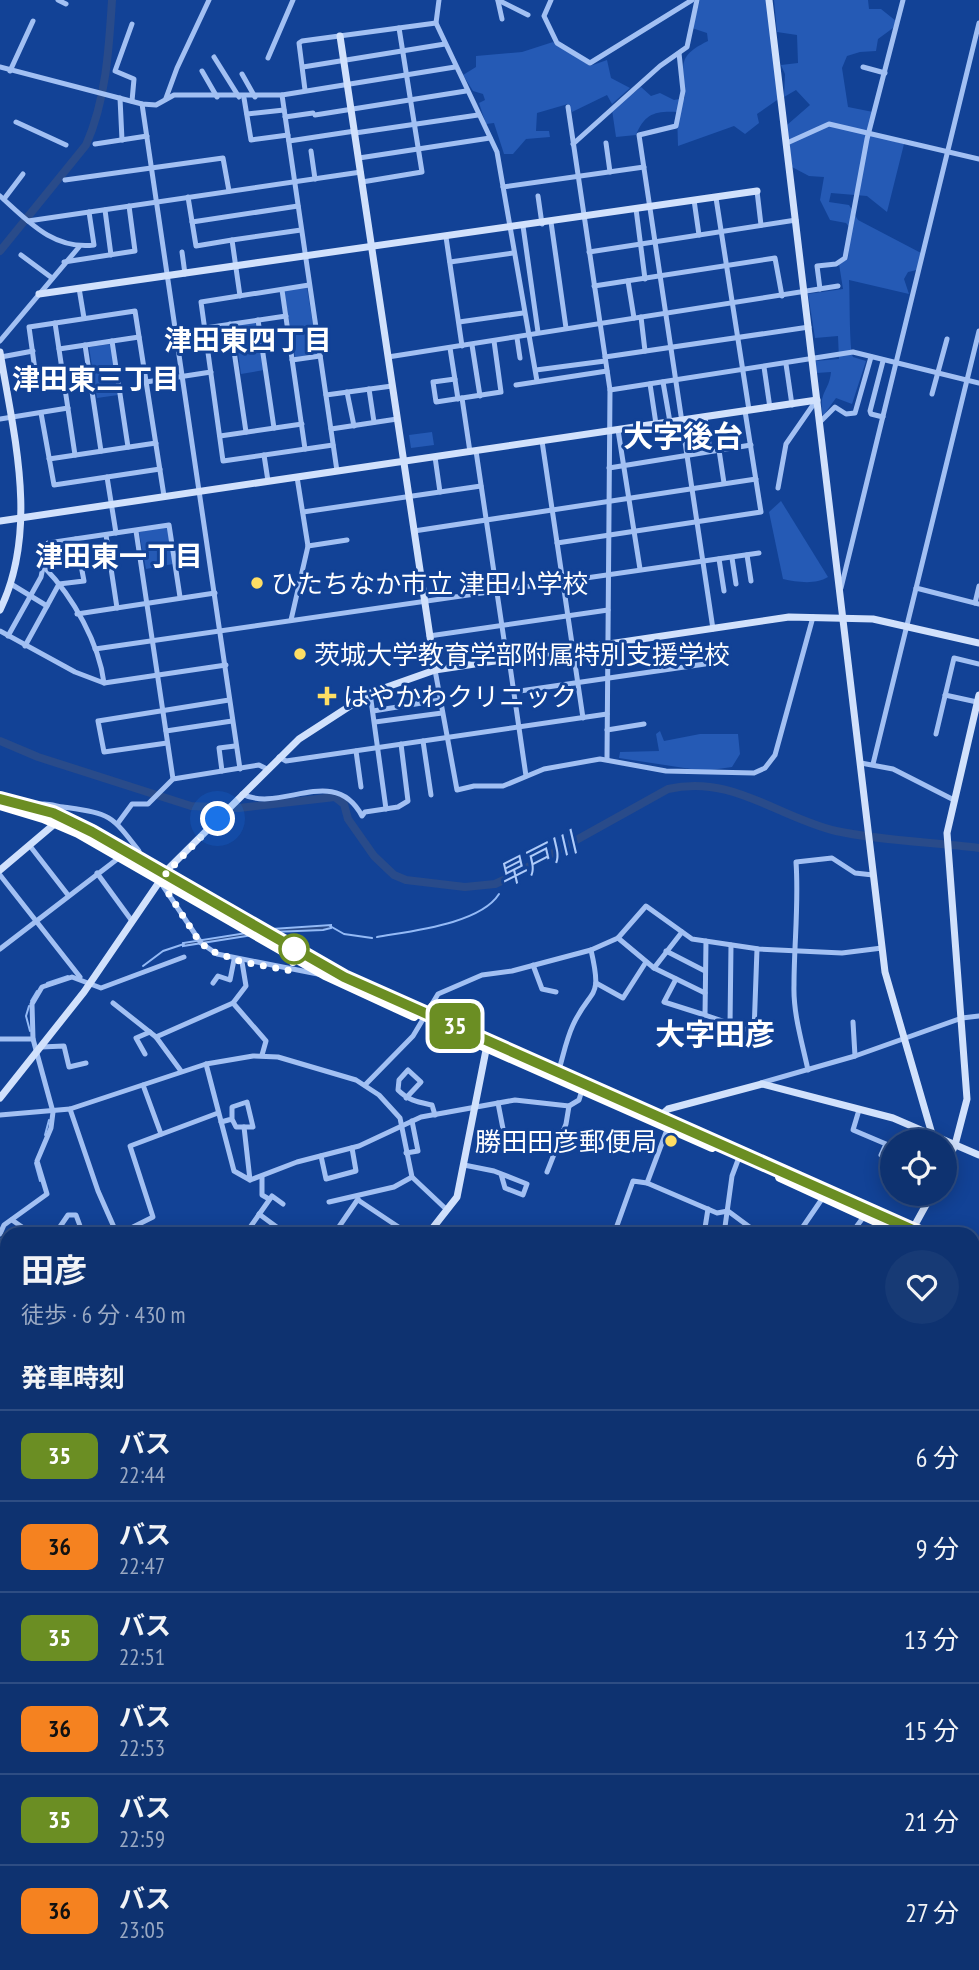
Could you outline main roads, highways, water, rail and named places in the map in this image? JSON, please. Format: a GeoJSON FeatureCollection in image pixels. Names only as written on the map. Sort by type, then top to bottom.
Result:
{"type":"FeatureCollection","features":[{"type":"Feature","properties":{"kind":"highway"},"geometry":{"type":"LineString","coordinates":[[0,799],[31,806],[59,820],[327,972],[899,1227]]}},
{"type":"Feature","properties":{"kind":"highway"},"geometry":{"type":"LineString","coordinates":[[0,806],[59,820],[120,857],[162,877]]}},
{"type":"Feature","properties":{"kind":"highway"},"geometry":{"type":"LineString","coordinates":[[557,1075],[582,1090],[657,1118]]}},
{"type":"Feature","properties":{"kind":"highway"},"geometry":{"type":"LineString","coordinates":[[826,1193],[865,1215],[896,1227]]}},
{"type":"Feature","properties":{"kind":"waterway"},"geometry":{"type":"LineString","coordinates":[[0,251],[86,145],[102,92],[112,0]]}},
{"type":"Feature","properties":{"kind":"waterway","name":"早戸川"},"geometry":{"type":"LineString","coordinates":[[0,741],[38,757],[191,806],[239,808],[335,797],[344,804],[348,819],[374,856],[394,875],[406,880],[465,887],[495,884],[668,789],[691,786],[734,792],[814,825],[836,831],[979,848]]}},
{"type":"Feature","properties":{"kind":"waterway"},"geometry":{"type":"LineString","coordinates":[[377,937],[444,925],[477,913],[499,894]]}},
{"type":"Feature","properties":{"kind":"waterway"},"geometry":{"type":"LineString","coordinates":[[330,926],[344,934],[372,938]]}},
{"type":"Feature","properties":{"kind":"waterway"},"geometry":{"type":"LineString","coordinates":[[143,966],[163,951],[184,944]]}},
{"type":"Feature","properties":{"kind":"waterway"},"geometry":{"type":"LineString","coordinates":[[47,983],[68,976]]}},
{"type":"Feature","properties":{"kind":"waterway"},"geometry":{"type":"LineString","coordinates":[[31,1001],[37,991]]}},
{"type":"Feature","properties":{"kind":"waterway"},"geometry":{"type":"LineString","coordinates":[[29,1006],[26,1016],[30,1031]]}},
{"type":"Feature","properties":{"kind":"waterway"},"geometry":{"type":"LineString","coordinates":[[45,1135],[49,1120]]}},
{"type":"Feature","properties":{"kind":"waterway"},"geometry":{"type":"LineString","coordinates":[[35,1163],[40,1181]]}},
{"type":"Feature","properties":{"kind":"place","name":"ひたちなか市立 津田小学校"},"geometry":{"type":"Point","coordinates":[257,583]}},
{"type":"Feature","properties":{"kind":"place","name":"茨城大学教育学部附属特別支援学校"},"geometry":{"type":"Point","coordinates":[300,654]}},
{"type":"Feature","properties":{"kind":"place","name":"はやかわクリニック"},"geometry":{"type":"Point","coordinates":[327,696]}},
{"type":"Feature","properties":{"kind":"place","name":"勝田田彦郵便局"},"geometry":{"type":"Point","coordinates":[671,1141]}},
{"type":"Feature","properties":{"kind":"district","name":"津田東四丁目"},"geometry":{"type":"Point","coordinates":[248,339]}},
{"type":"Feature","properties":{"kind":"district","name":"津田東三丁目"},"geometry":{"type":"Point","coordinates":[96,378]}},
{"type":"Feature","properties":{"kind":"district","name":"大字後台"},"geometry":{"type":"Point","coordinates":[683,435]}},
{"type":"Feature","properties":{"kind":"district","name":"津田東一丁目"},"geometry":{"type":"Point","coordinates":[119,555]}},
{"type":"Feature","properties":{"kind":"district","name":"大字田彦"},"geometry":{"type":"Point","coordinates":[715,1033]}}]}
